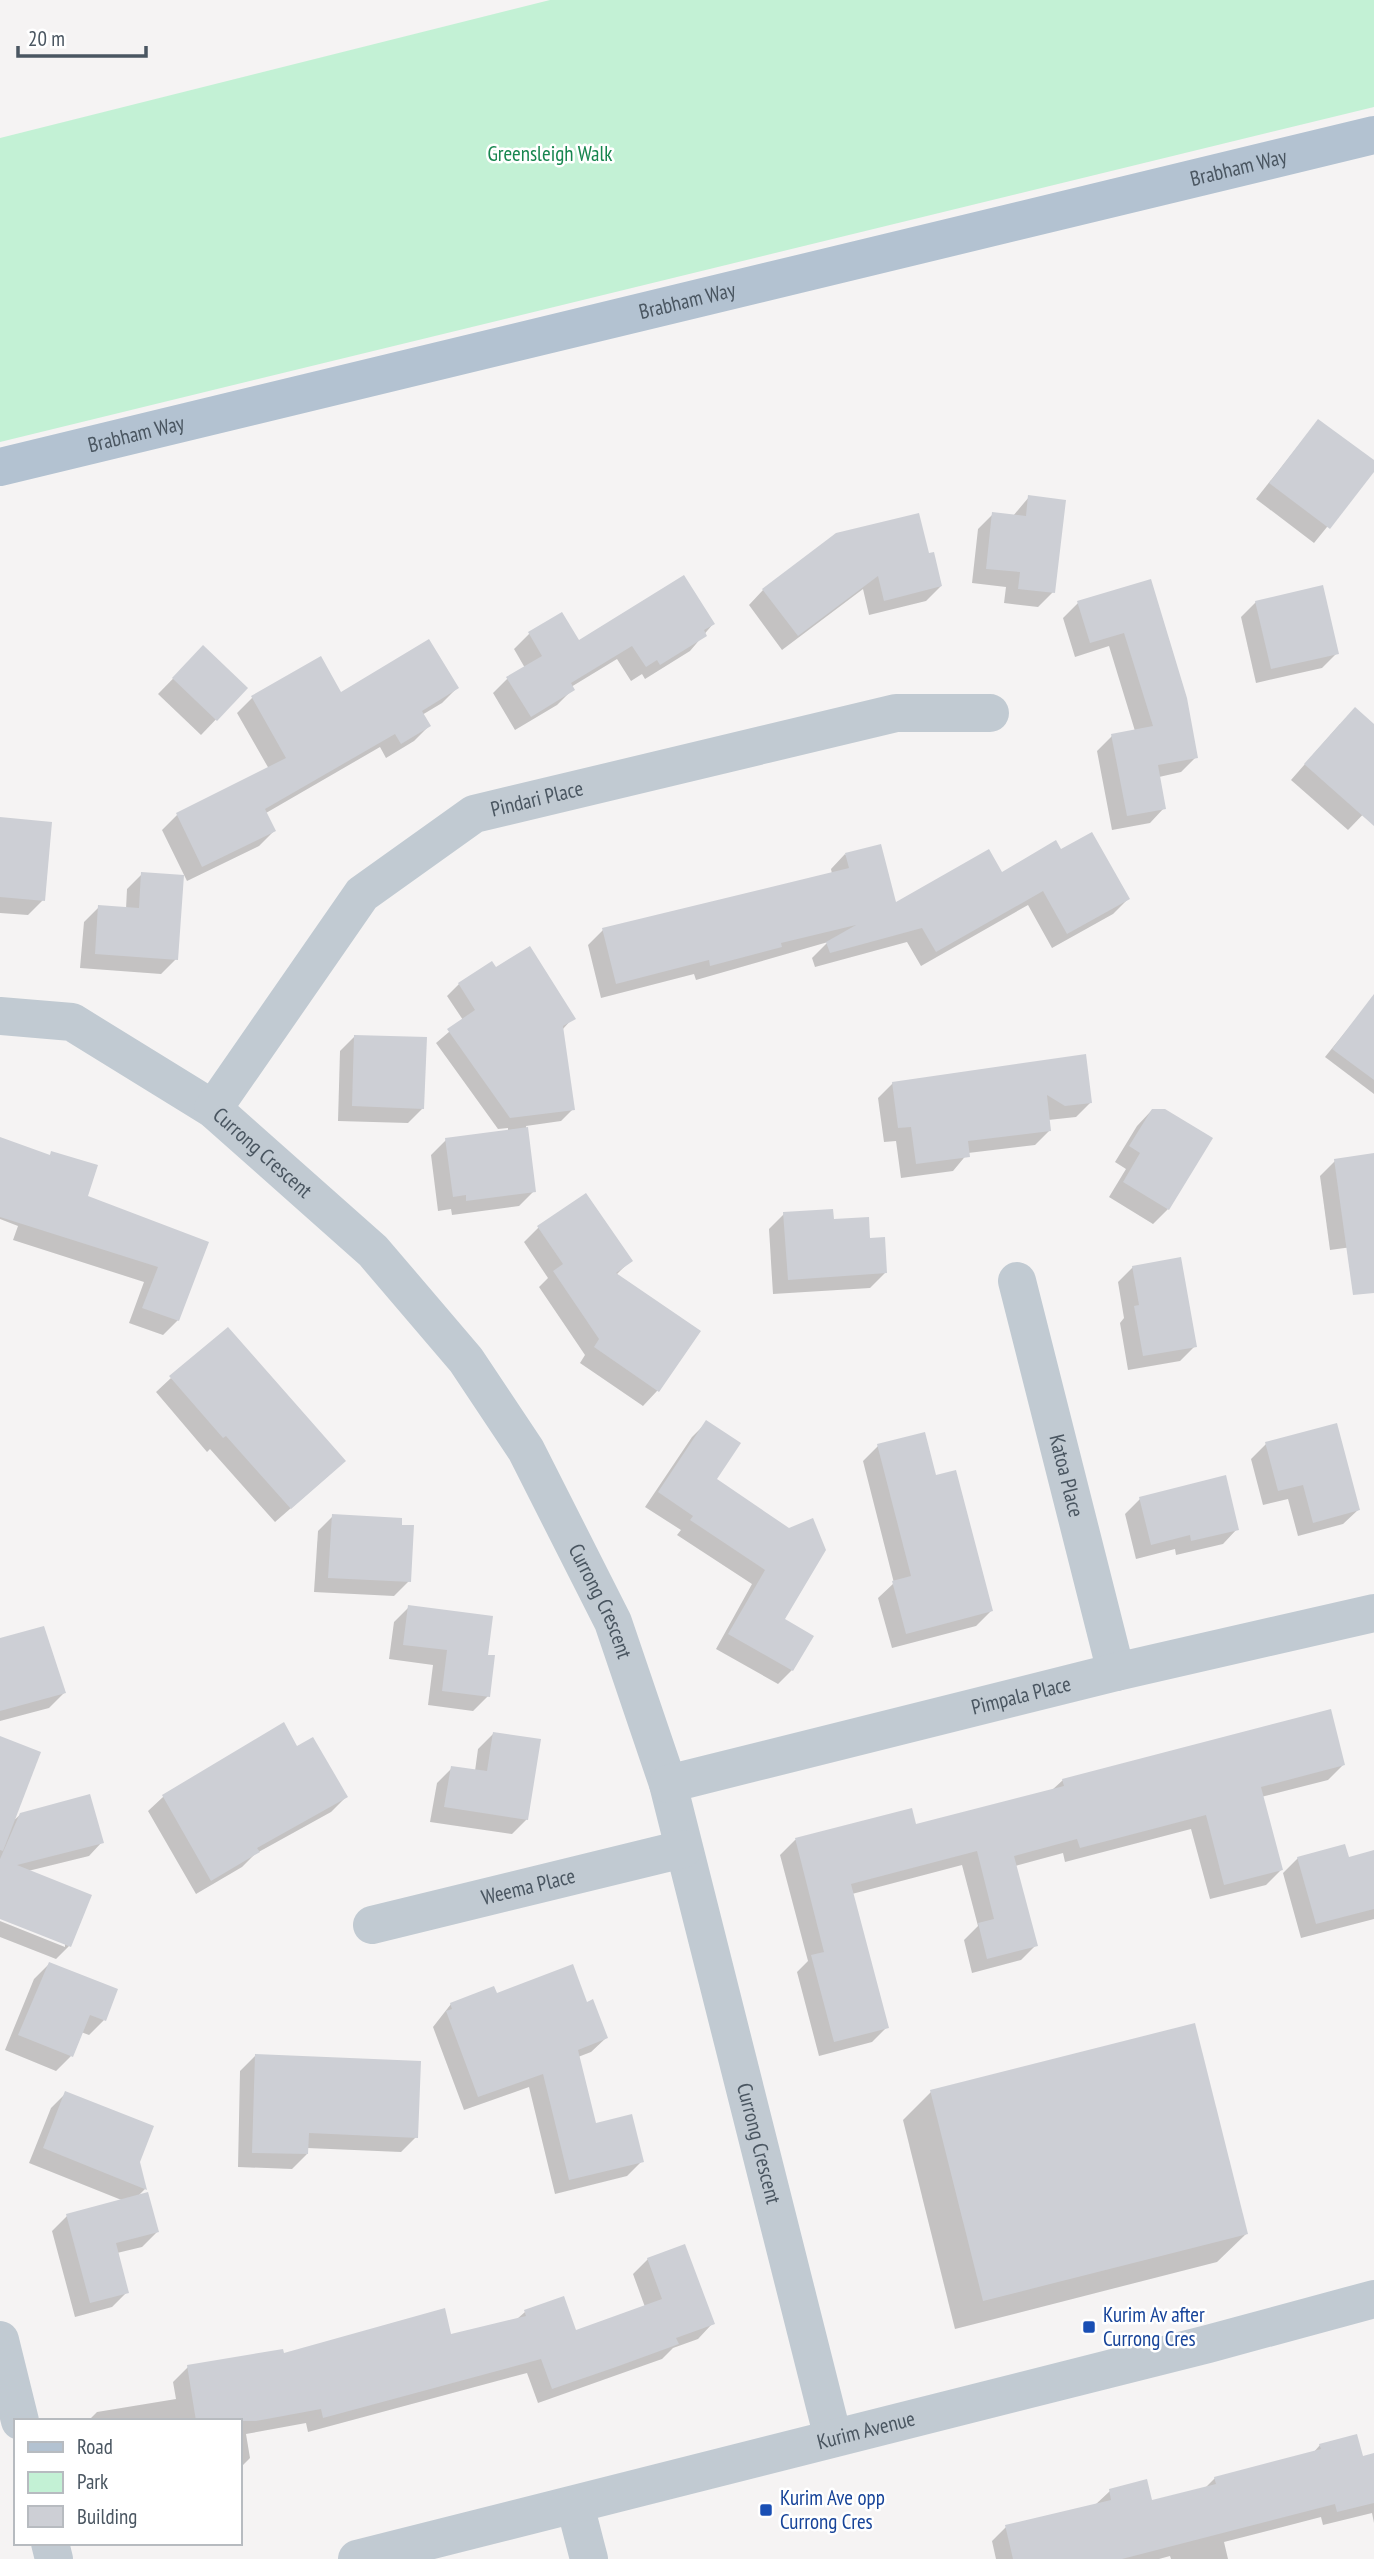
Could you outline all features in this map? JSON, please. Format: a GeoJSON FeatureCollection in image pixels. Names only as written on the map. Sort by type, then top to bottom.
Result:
{"type":"FeatureCollection","features":[{"type":"Feature","properties":{"kind":"main road","name":"Brabham Way"},"geometry":{"type":"LineString","coordinates":[[0,467],[1374,135]]}},
{"type":"Feature","properties":{"kind":"street","name":"Pindari Place"},"geometry":{"type":"LineString","coordinates":[[213,1109],[362,894],[474,814],[896,713],[990,713]]}},
{"type":"Feature","properties":{"kind":"street","name":"Currong Crescent"},"geometry":{"type":"LineString","coordinates":[[0,1016],[72,1022],[213,1109],[373,1251],[466,1360],[526,1450],[613,1622],[668,1784],[833,2438]]}},
{"type":"Feature","properties":{"kind":"street","name":"Katoa Place"},"geometry":{"type":"LineString","coordinates":[[1017,1281],[1116,1672]]}},
{"type":"Feature","properties":{"kind":"street","name":"Pimpala Place"},"geometry":{"type":"LineString","coordinates":[[668,1784],[1116,1672],[1374,1613]]}},
{"type":"Feature","properties":{"kind":"street","name":"Weema Place"},"geometry":{"type":"LineString","coordinates":[[372,1924],[683,1849]]}},
{"type":"Feature","properties":{"kind":"street","name":"Kurim Avenue"},"geometry":{"type":"LineString","coordinates":[[357,2559],[1374,2299]]}},
{"type":"Feature","properties":{"kind":"street"},"geometry":{"type":"LineString","coordinates":[[0,2340],[20,2419]]}},
{"type":"Feature","properties":{"kind":"street"},"geometry":{"type":"LineString","coordinates":[[575,2505],[589,2559]]}},
{"type":"Feature","properties":{"kind":"green space","name":"Greensleigh Walk"},"geometry":{"type":"Polygon","coordinates":[[[550,0],[1374,0],[1374,107],[0,442],[0,138],[550,0]]]}},
{"type":"Feature","properties":{"kind":"building"},"geometry":{"type":"Polygon","coordinates":[[[1318,419],[1374,460],[1374,472],[1330,529],[1269,483],[1318,419]]]}},
{"type":"Feature","properties":{"kind":"building"},"geometry":{"type":"Polygon","coordinates":[[[1028,495],[1066,500],[1055,593],[1018,589],[1020,572],[986,569],[992,512],[1026,516],[1028,495]]]}},
{"type":"Feature","properties":{"kind":"building"},"geometry":{"type":"Polygon","coordinates":[[[919,513],[929,553],[934,552],[942,586],[884,601],[878,576],[798,636],[762,589],[836,533],[919,513]]]}},
{"type":"Feature","properties":{"kind":"building"},"geometry":{"type":"Polygon","coordinates":[[[684,575],[715,624],[704,630],[707,636],[660,665],[657,660],[646,667],[632,646],[571,683],[575,690],[531,717],[506,677],[542,656],[528,632],[562,612],[579,640],[684,575]]]}},
{"type":"Feature","properties":{"kind":"building"},"geometry":{"type":"Polygon","coordinates":[[[1151,579],[1187,698],[1198,758],[1158,765],[1166,809],[1127,816],[1111,734],[1153,726],[1124,633],[1090,643],[1077,601],[1151,579]]]}},
{"type":"Feature","properties":{"kind":"building"},"geometry":{"type":"Polygon","coordinates":[[[1323,585],[1339,654],[1271,669],[1255,601],[1323,585]]]}},
{"type":"Feature","properties":{"kind":"building"},"geometry":{"type":"Polygon","coordinates":[[[429,639],[459,688],[422,711],[431,726],[401,744],[395,734],[265,809],[276,831],[202,867],[176,813],[286,758],[251,696],[321,656],[341,692],[429,639]]]}},
{"type":"Feature","properties":{"kind":"building"},"geometry":{"type":"Polygon","coordinates":[[[203,645],[248,688],[217,721],[172,678],[203,645]]]}},
{"type":"Feature","properties":{"kind":"building"},"geometry":{"type":"Polygon","coordinates":[[[1355,707],[1374,724],[1374,826],[1304,764],[1355,707]]]}},
{"type":"Feature","properties":{"kind":"building"},"geometry":{"type":"Polygon","coordinates":[[[0,817],[52,822],[45,901],[0,897],[0,817]]]}},
{"type":"Feature","properties":{"kind":"building"},"geometry":{"type":"Polygon","coordinates":[[[1092,832],[1130,899],[1067,934],[1043,891],[936,952],[922,928],[830,953],[826,942],[856,925],[781,943],[782,947],[710,966],[709,960],[616,984],[602,928],[849,868],[845,853],[881,844],[896,902],[989,849],[1002,872],[1056,840],[1061,849],[1092,832]]]}},
{"type":"Feature","properties":{"kind":"building"},"geometry":{"type":"Polygon","coordinates":[[[141,872],[184,875],[178,960],[95,954],[98,905],[139,908],[141,872]]]}},
{"type":"Feature","properties":{"kind":"building"},"geometry":{"type":"Polygon","coordinates":[[[530,946],[576,1019],[563,1026],[575,1110],[510,1118],[447,1029],[475,1010],[458,983],[492,961],[496,967],[530,946]]]}},
{"type":"Feature","properties":{"kind":"building"},"geometry":{"type":"Polygon","coordinates":[[[1374,994],[1374,1080],[1332,1049],[1374,994]]]}},
{"type":"Feature","properties":{"kind":"building"},"geometry":{"type":"Polygon","coordinates":[[[354,1035],[427,1037],[424,1109],[352,1106],[354,1035]]]}},
{"type":"Feature","properties":{"kind":"building"},"geometry":{"type":"Polygon","coordinates":[[[1086,1054],[1092,1103],[1065,1106],[1047,1095],[1051,1131],[968,1141],[970,1157],[916,1164],[911,1127],[898,1128],[892,1082],[1086,1054]]]}},
{"type":"Feature","properties":{"kind":"building"},"geometry":{"type":"Polygon","coordinates":[[[1152,1109],[1165,1109],[1213,1138],[1169,1210],[1123,1182],[1140,1153],[1129,1146],[1152,1109]]]}},
{"type":"Feature","properties":{"kind":"building"},"geometry":{"type":"Polygon","coordinates":[[[528,1127],[536,1192],[466,1201],[466,1195],[453,1197],[445,1138],[528,1127]]]}},
{"type":"Feature","properties":{"kind":"building"},"geometry":{"type":"Polygon","coordinates":[[[0,1137],[50,1155],[51,1151],[98,1165],[88,1196],[209,1242],[179,1321],[142,1308],[158,1267],[0,1217],[0,1137]]]}},
{"type":"Feature","properties":{"kind":"building"},"geometry":{"type":"Polygon","coordinates":[[[1374,1153],[1374,1293],[1353,1295],[1334,1159],[1374,1153]]]}},
{"type":"Feature","properties":{"kind":"building"},"geometry":{"type":"Polygon","coordinates":[[[586,1193],[633,1261],[616,1273],[701,1331],[659,1392],[594,1347],[599,1339],[553,1271],[563,1264],[537,1226],[586,1193]]]}},
{"type":"Feature","properties":{"kind":"building"},"geometry":{"type":"Polygon","coordinates":[[[833,1209],[834,1219],[869,1217],[870,1238],[885,1237],[887,1273],[788,1280],[783,1212],[833,1209]]]}},
{"type":"Feature","properties":{"kind":"building"},"geometry":{"type":"Polygon","coordinates":[[[1181,1257],[1197,1347],[1143,1356],[1134,1306],[1139,1305],[1132,1266],[1181,1257]]]}},
{"type":"Feature","properties":{"kind":"building"},"geometry":{"type":"Polygon","coordinates":[[[228,1327],[346,1461],[291,1509],[226,1436],[223,1438],[169,1376],[228,1327]]]}},
{"type":"Feature","properties":{"kind":"building"},"geometry":{"type":"Polygon","coordinates":[[[706,1420],[741,1443],[717,1479],[789,1528],[813,1518],[826,1550],[785,1619],[814,1636],[793,1671],[728,1634],[765,1570],[690,1520],[693,1516],[658,1492],[706,1420]]]}},
{"type":"Feature","properties":{"kind":"building"},"geometry":{"type":"Polygon","coordinates":[[[1337,1423],[1360,1510],[1313,1523],[1303,1485],[1278,1491],[1265,1442],[1337,1423]]]}},
{"type":"Feature","properties":{"kind":"building"},"geometry":{"type":"Polygon","coordinates":[[[925,1432],[936,1475],[956,1470],[993,1611],[906,1634],[892,1581],[911,1576],[877,1444],[925,1432]]]}},
{"type":"Feature","properties":{"kind":"building"},"geometry":{"type":"Polygon","coordinates":[[[1226,1475],[1239,1530],[1191,1541],[1190,1535],[1151,1545],[1139,1497],[1226,1475]]]}},
{"type":"Feature","properties":{"kind":"building"},"geometry":{"type":"Polygon","coordinates":[[[332,1514],[402,1518],[402,1525],[414,1525],[411,1582],[328,1578],[332,1514]]]}},
{"type":"Feature","properties":{"kind":"building"},"geometry":{"type":"Polygon","coordinates":[[[408,1605],[493,1616],[488,1655],[495,1655],[490,1697],[442,1691],[447,1650],[403,1645],[408,1605]]]}},
{"type":"Feature","properties":{"kind":"building"},"geometry":{"type":"Polygon","coordinates":[[[44,1626],[66,1693],[0,1711],[0,1638],[44,1626]]]}},
{"type":"Feature","properties":{"kind":"building"},"geometry":{"type":"Polygon","coordinates":[[[1331,1709],[1345,1765],[1261,1787],[1283,1870],[1224,1885],[1206,1815],[1080,1848],[1077,1839],[1014,1856],[1038,1946],[987,1959],[978,1923],[994,1919],[977,1851],[851,1884],[889,2028],[834,2042],[811,1955],[824,1952],[795,1838],[912,1808],[916,1824],[1064,1786],[1062,1779],[1331,1709]]]}},
{"type":"Feature","properties":{"kind":"building"},"geometry":{"type":"Polygon","coordinates":[[[284,1722],[297,1746],[313,1737],[348,1797],[257,1848],[260,1852],[211,1881],[162,1795],[284,1722]]]}},
{"type":"Feature","properties":{"kind":"building"},"geometry":{"type":"Polygon","coordinates":[[[493,1732],[541,1739],[528,1820],[444,1807],[451,1766],[487,1771],[493,1732]]]}},
{"type":"Feature","properties":{"kind":"building"},"geometry":{"type":"Polygon","coordinates":[[[0,1736],[41,1752],[3,1851],[0,1850],[0,1736]]]}},
{"type":"Feature","properties":{"kind":"building"},"geometry":{"type":"Polygon","coordinates":[[[90,1794],[104,1843],[17,1865],[92,1895],[71,1947],[0,1919],[0,1859],[20,1813],[90,1794]]]}},
{"type":"Feature","properties":{"kind":"building"},"geometry":{"type":"Polygon","coordinates":[[[1345,1844],[1349,1857],[1374,1850],[1374,1909],[1316,1924],[1297,1857],[1345,1844]]]}},
{"type":"Feature","properties":{"kind":"building"},"geometry":{"type":"Polygon","coordinates":[[[49,1962],[118,1989],[106,2021],[90,2015],[73,2057],[18,2035],[49,1962]]]}},
{"type":"Feature","properties":{"kind":"building"},"geometry":{"type":"Polygon","coordinates":[[[573,1964],[587,2002],[593,1999],[608,2038],[578,2050],[596,2123],[632,2114],[644,2162],[569,2180],[543,2074],[478,2097],[446,2011],[452,2009],[450,2003],[494,1986],[497,1993],[573,1964]]]}},
{"type":"Feature","properties":{"kind":"building"},"geometry":{"type":"Polygon","coordinates":[[[1195,2023],[1248,2234],[983,2301],[930,2090],[1195,2023]]]}},
{"type":"Feature","properties":{"kind":"building"},"geometry":{"type":"Polygon","coordinates":[[[255,2054],[421,2061],[418,2138],[309,2133],[308,2154],[252,2153],[255,2054]]]}},
{"type":"Feature","properties":{"kind":"building"},"geometry":{"type":"Polygon","coordinates":[[[65,2091],[154,2126],[140,2162],[147,2190],[43,2148],[65,2091]]]}},
{"type":"Feature","properties":{"kind":"building"},"geometry":{"type":"Polygon","coordinates":[[[148,2192],[159,2232],[116,2243],[129,2293],[90,2303],[66,2214],[148,2192]]]}},
{"type":"Feature","properties":{"kind":"building"},"geometry":{"type":"Polygon","coordinates":[[[685,2244],[715,2324],[676,2338],[679,2344],[552,2389],[541,2359],[323,2418],[321,2409],[256,2421],[196,2419],[187,2365],[283,2349],[284,2353],[445,2308],[451,2334],[526,2316],[524,2310],[564,2296],[576,2330],[662,2299],[647,2258],[685,2244]]]}},
{"type":"Feature","properties":{"kind":"building"},"geometry":{"type":"Polygon","coordinates":[[[1357,2434],[1363,2456],[1374,2453],[1374,2503],[1337,2512],[1335,2504],[1122,2559],[1013,2559],[1005,2525],[1111,2500],[1109,2489],[1147,2479],[1152,2500],[1216,2484],[1214,2477],[1321,2449],[1319,2444],[1357,2434]]]}},
{"type":"Feature","properties":{"kind":"place","name":"Kurim Av after Currong Cres"},"geometry":{"type":"Point","coordinates":[1089,2327]}},
{"type":"Feature","properties":{"kind":"place","name":"Kurim Ave opp Currong Cres"},"geometry":{"type":"Point","coordinates":[766,2510]}}]}
